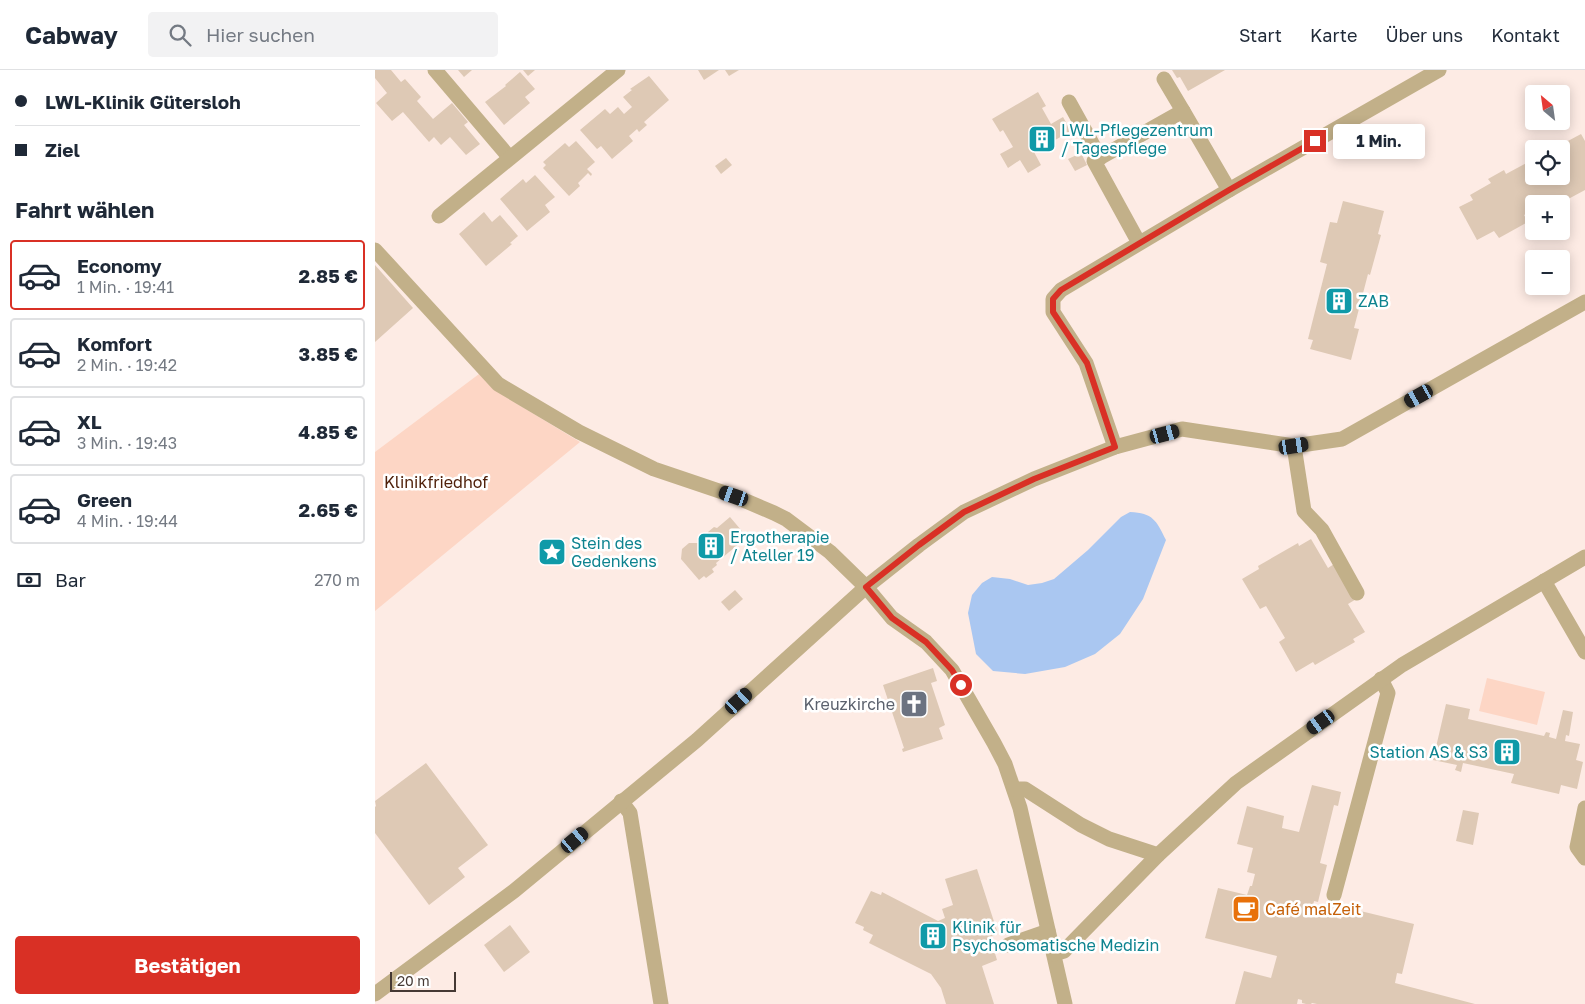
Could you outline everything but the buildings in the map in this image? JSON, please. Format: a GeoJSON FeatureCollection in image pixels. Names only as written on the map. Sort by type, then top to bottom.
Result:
{"type":"FeatureCollection","features":[{"type":"Feature","properties":{"kind":"street"},"geometry":{"type":"LineString","coordinates":[[435,70],[509,157]]}},
{"type":"Feature","properties":{"kind":"street"},"geometry":{"type":"LineString","coordinates":[[439,216],[618,70]]}},
{"type":"Feature","properties":{"kind":"street"},"geometry":{"type":"LineString","coordinates":[[1115,447],[1087,363],[1053,312],[1053,299],[1061,290],[1429,72]]}},
{"type":"Feature","properties":{"kind":"street"},"geometry":{"type":"LineString","coordinates":[[1164,79],[1229,190]]}},
{"type":"Feature","properties":{"kind":"street"},"geometry":{"type":"LineString","coordinates":[[1069,102],[1100,158]]}},
{"type":"Feature","properties":{"kind":"street"},"geometry":{"type":"LineString","coordinates":[[1139,243],[1094,161],[1183,111]]}},
{"type":"Feature","properties":{"kind":"street"},"geometry":{"type":"LineString","coordinates":[[375,250],[498,384],[579,432],[654,468],[774,512],[830,552],[866,587],[892,618],[926,642],[952,670],[1005,764],[1014,789],[1065,1004]]}},
{"type":"Feature","properties":{"kind":"street"},"geometry":{"type":"LineString","coordinates":[[375,994],[514,891],[697,740],[866,587],[964,512],[1034,479],[1115,447],[1182,429],[1294,446],[1342,438],[1585,302]]}},
{"type":"Feature","properties":{"kind":"street"},"geometry":{"type":"LineString","coordinates":[[1294,446],[1303,511],[1322,530],[1357,593]]}},
{"type":"Feature","properties":{"kind":"street"},"geometry":{"type":"LineString","coordinates":[[1054,954],[1064,951],[1158,855],[1236,783],[1381,678],[1585,557]]}},
{"type":"Feature","properties":{"kind":"street"},"geometry":{"type":"LineString","coordinates":[[1544,581],[1585,652]]}},
{"type":"Feature","properties":{"kind":"street"},"geometry":{"type":"LineString","coordinates":[[1334,895],[1389,693],[1381,678]]}},
{"type":"Feature","properties":{"kind":"street"},"geometry":{"type":"LineString","coordinates":[[1014,789],[1025,789],[1081,825],[1109,839],[1158,855]]}},
{"type":"Feature","properties":{"kind":"street"},"geometry":{"type":"LineString","coordinates":[[621,801],[630,813],[661,1004]]}},
{"type":"Feature","properties":{"kind":"street"},"geometry":{"type":"LineString","coordinates":[[1585,808],[1577,847],[1585,858]]}},
{"type":"Feature","properties":{"kind":"street"},"geometry":{"type":"LineString","coordinates":[[1008,945],[1049,931]]}},
{"type":"Feature","properties":{"kind":"green space","name":"Klinikfriedhof"},"geometry":{"type":"Polygon","coordinates":[[[479,374],[493,389],[580,442],[375,611],[375,452],[479,374]]]}},
{"type":"Feature","properties":{"kind":"green space"},"geometry":{"type":"Polygon","coordinates":[[[1487,678],[1545,692],[1537,725],[1479,711],[1487,678]]]}},
{"type":"Feature","properties":{"kind":"water"},"geometry":{"type":"Polygon","coordinates":[[[1130,512],[1144,514],[1153,519],[1166,540],[1143,599],[1120,634],[1095,654],[1065,667],[1025,674],[993,671],[976,654],[968,613],[972,595],[982,583],[992,577],[1010,579],[1028,585],[1054,579],[1088,550],[1121,517],[1130,512]]]}},
{"type":"Feature","properties":{"kind":"place","name":"LWL-Pflegezentrum / Tagespflege"},"geometry":{"type":"Point","coordinates":[1042,139]}},
{"type":"Feature","properties":{"kind":"place","name":"ZAB"},"geometry":{"type":"Point","coordinates":[1339,301]}},
{"type":"Feature","properties":{"kind":"place","name":"Ergotherapie / Ateller 19"},"geometry":{"type":"Point","coordinates":[711,546]}},
{"type":"Feature","properties":{"kind":"place","name":"Stein des Gedenkens"},"geometry":{"type":"Point","coordinates":[552,552]}},
{"type":"Feature","properties":{"kind":"place","name":"Kreuzkirche"},"geometry":{"type":"Point","coordinates":[914,704]}},
{"type":"Feature","properties":{"kind":"place","name":"Station AS & S3"},"geometry":{"type":"Point","coordinates":[1507,752]}},
{"type":"Feature","properties":{"kind":"place","name":"Café malZeit"},"geometry":{"type":"Point","coordinates":[1246,909]}},
{"type":"Feature","properties":{"kind":"place","name":"Klinik für Psychosomatische Medizin"},"geometry":{"type":"Point","coordinates":[933,936]}},
{"type":"Feature","properties":{"kind":"route"},"geometry":{"type":"LineString","coordinates":[[961,685],[952,670],[926,642],[892,618],[866,587],[964,512],[1034,479],[1115,447],[1087,363],[1053,312],[1053,299],[1061,290],[1315,141]]}}]}
